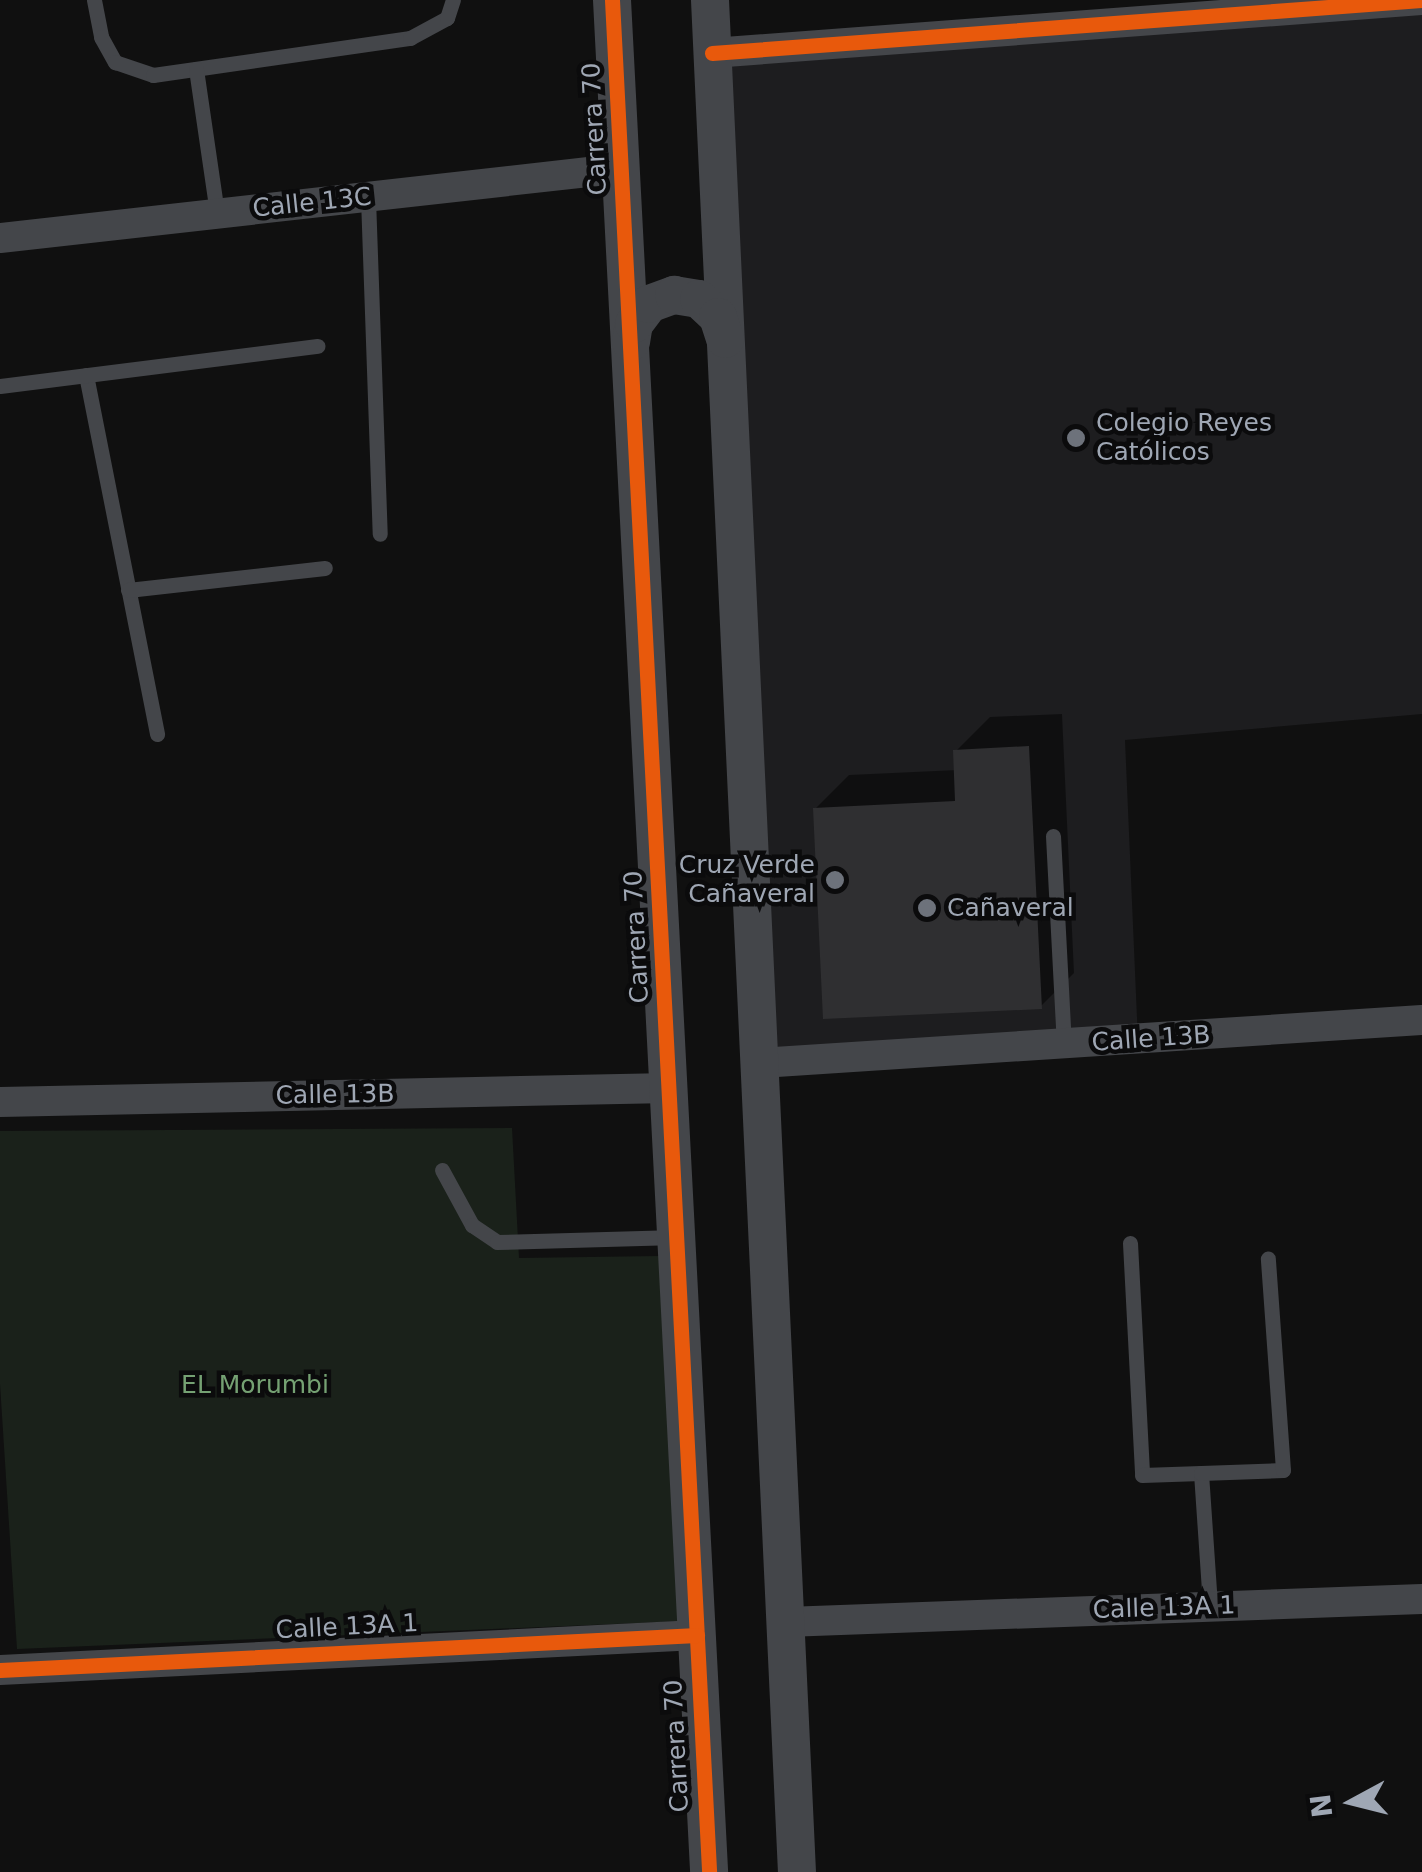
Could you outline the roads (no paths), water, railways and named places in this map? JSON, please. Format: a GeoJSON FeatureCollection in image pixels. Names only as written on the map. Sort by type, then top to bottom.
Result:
{"type":"FeatureCollection","features":[{"type":"Feature","properties":{"kind":"street","name":"Carrera 70"},"geometry":{"type":"LineString","coordinates":[[612,0],[624,168],[630,350],[709,1872]]}},
{"type":"Feature","properties":{"kind":"street"},"geometry":{"type":"LineString","coordinates":[[710,0],[797,1872]]}},
{"type":"Feature","properties":{"kind":"street"},"geometry":{"type":"LineString","coordinates":[[712,54],[1422,0]]}},
{"type":"Feature","properties":{"kind":"street","name":"Calle 13C"},"geometry":{"type":"LineString","coordinates":[[0,238],[624,168]]}},
{"type":"Feature","properties":{"kind":"street"},"geometry":{"type":"LineString","coordinates":[[630,350],[642,314],[674,294],[699,300],[718,316],[726,341]]}},
{"type":"Feature","properties":{"kind":"street","name":"Calle 13B"},"geometry":{"type":"LineString","coordinates":[[760,1063],[1422,1020]]}},
{"type":"Feature","properties":{"kind":"street","name":"Calle 13B"},"geometry":{"type":"LineString","coordinates":[[0,1102],[670,1088]]}},
{"type":"Feature","properties":{"kind":"street","name":"Calle 13A 1"},"geometry":{"type":"LineString","coordinates":[[786,1622],[1422,1600]]}},
{"type":"Feature","properties":{"kind":"street","name":"Calle 13A 1"},"geometry":{"type":"LineString","coordinates":[[0,1670],[697,1635]]}},
{"type":"Feature","properties":{"kind":"lane"},"geometry":{"type":"LineString","coordinates":[[94,0],[106,51],[126,70],[153,75],[410,38],[447,18],[453,0]]}},
{"type":"Feature","properties":{"kind":"lane"},"geometry":{"type":"LineString","coordinates":[[196,69],[217,213]]}},
{"type":"Feature","properties":{"kind":"lane"},"geometry":{"type":"LineString","coordinates":[[368,198],[380,534]]}},
{"type":"Feature","properties":{"kind":"lane"},"geometry":{"type":"LineString","coordinates":[[0,386],[317,346]]}},
{"type":"Feature","properties":{"kind":"lane"},"geometry":{"type":"LineString","coordinates":[[86,375],[156,734]]}},
{"type":"Feature","properties":{"kind":"lane"},"geometry":{"type":"LineString","coordinates":[[128,590],[325,568]]}},
{"type":"Feature","properties":{"kind":"lane"},"geometry":{"type":"LineString","coordinates":[[1054,836],[1064,1045]]}},
{"type":"Feature","properties":{"kind":"lane"},"geometry":{"type":"LineString","coordinates":[[442,1170],[472,1225],[497,1242],[677,1237]]}},
{"type":"Feature","properties":{"kind":"lane"},"geometry":{"type":"LineString","coordinates":[[1130,1244],[1142,1476],[1282,1470],[1268,1259]]}},
{"type":"Feature","properties":{"kind":"lane"},"geometry":{"type":"LineString","coordinates":[[1201,1473],[1210,1606]]}},
{"type":"Feature","properties":{"kind":"place","name":"Colegio Reyes Católicos"},"geometry":{"type":"Point","coordinates":[1076,438]}},
{"type":"Feature","properties":{"kind":"place","name":"Cruz Verde Cañaveral"},"geometry":{"type":"Point","coordinates":[835,880]}},
{"type":"Feature","properties":{"kind":"place","name":"Cañaveral"},"geometry":{"type":"Point","coordinates":[927,908]}},
{"type":"Feature","properties":{"kind":"park label","name":"EL Morumbi"},"geometry":{"type":"Point","coordinates":[255,1385]}}]}
